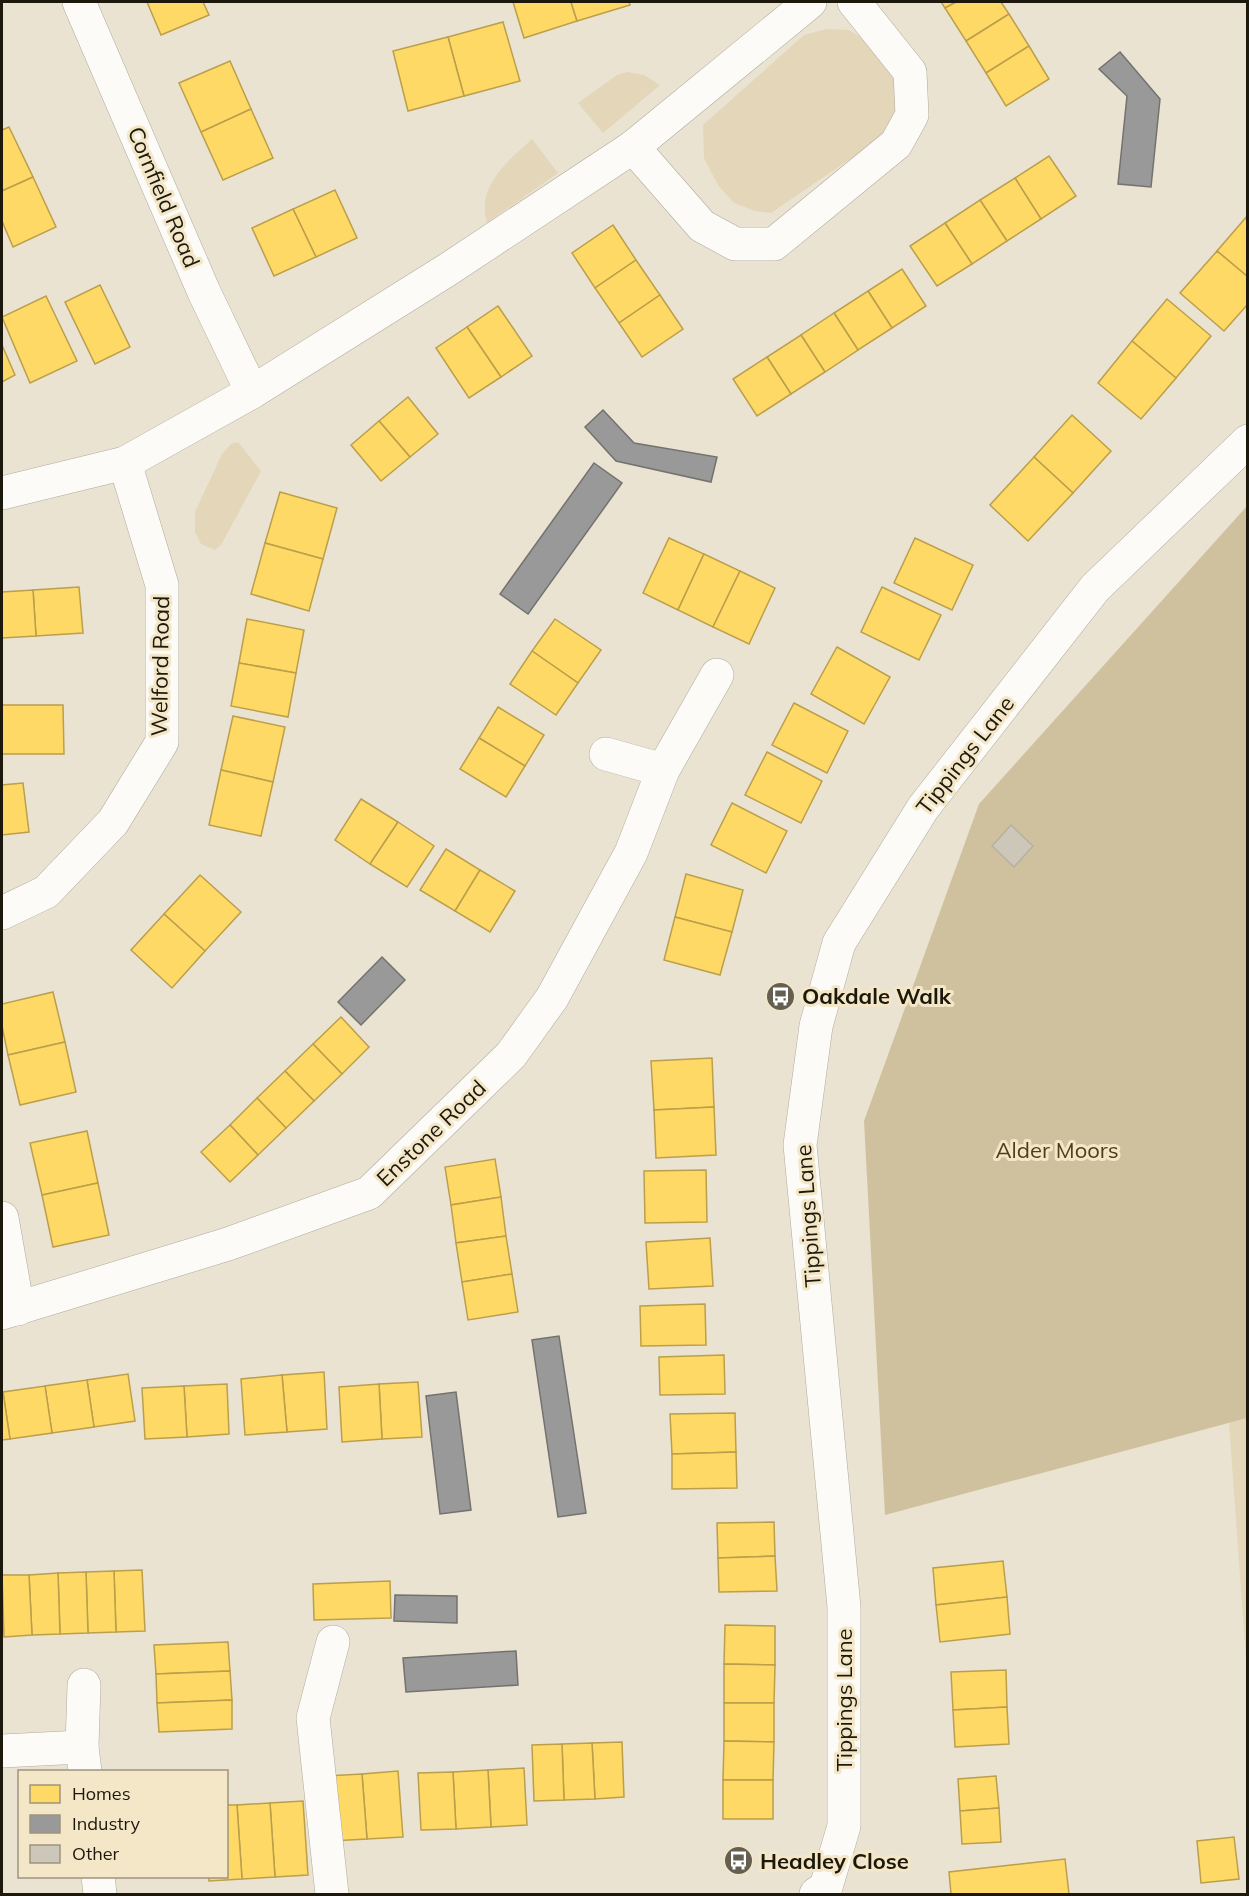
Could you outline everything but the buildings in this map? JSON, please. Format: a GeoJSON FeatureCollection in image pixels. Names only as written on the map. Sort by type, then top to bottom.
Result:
{"type":"FeatureCollection","features":[{"type":"Feature","properties":{"kind":"street","name":"Cornfield Road"},"geometry":{"type":"LineString","coordinates":[[79,2],[204,292],[252,392]]}},
{"type":"Feature","properties":{"kind":"street"},"geometry":{"type":"LineString","coordinates":[[2,493],[125,463],[252,392],[447,270],[633,147],[810,2]]}},
{"type":"Feature","properties":{"kind":"street"},"geometry":{"type":"LineString","coordinates":[[633,147],[702,226],[735,244],[774,244],[896,144],[912,115],[910,72],[854,2]]}},
{"type":"Feature","properties":{"kind":"street","name":"Tippings Lane"},"geometry":{"type":"LineString","coordinates":[[821,1891],[844,1826],[844,1607],[800,1145],[816,1026],[839,943],[923,808],[1095,588],[1248,441]]}},
{"type":"Feature","properties":{"kind":"street","name":"Welford Road"},"geometry":{"type":"LineString","coordinates":[[2,913],[46,892],[113,822],[162,742],[162,585],[125,463]]}},
{"type":"Feature","properties":{"kind":"street","name":"Enstone Road"},"geometry":{"type":"LineString","coordinates":[[10,1311],[228,1244],[369,1193],[511,1055],[552,998],[631,853],[663,770],[717,675]]}},
{"type":"Feature","properties":{"kind":"street"},"geometry":{"type":"LineString","coordinates":[[606,754],[663,770]]}},
{"type":"Feature","properties":{"kind":"street"},"geometry":{"type":"LineString","coordinates":[[2,1218],[10,1311]]}},
{"type":"Feature","properties":{"kind":"street"},"geometry":{"type":"LineString","coordinates":[[332,1894],[313,1718],[333,1642]]}},
{"type":"Feature","properties":{"kind":"street"},"geometry":{"type":"LineString","coordinates":[[2,1751],[84,1759],[84,1685]]}},
{"type":"Feature","properties":{"kind":"street"},"geometry":{"type":"LineString","coordinates":[[98,1878],[100,1894]]}},
{"type":"Feature","properties":{"kind":"shaded area"},"geometry":{"type":"Polygon","coordinates":[[[827,29],[849,30],[879,54],[894,79],[896,118],[885,135],[771,213],[755,211],[734,203],[718,185],[704,158],[703,125],[804,35],[827,29]]]}},
{"type":"Feature","properties":{"kind":"shaded area"},"geometry":{"type":"Polygon","coordinates":[[[627,72],[644,75],[660,85],[603,133],[578,103],[617,75],[627,72]]]}},
{"type":"Feature","properties":{"kind":"shaded area"},"geometry":{"type":"Polygon","coordinates":[[[532,139],[558,173],[487,223],[486,197],[490,186],[504,165],[532,139]]]}},
{"type":"Feature","properties":{"kind":"shaded area"},"geometry":{"type":"Polygon","coordinates":[[[238,442],[261,471],[221,545],[215,550],[201,544],[195,532],[195,512],[222,454],[231,444],[238,442]]]}},
{"type":"Feature","properties":{"kind":"shaded area"},"geometry":{"type":"Polygon","coordinates":[[[1247,1418],[1247,1672],[1229,1423],[1247,1418]]]}},
{"type":"Feature","properties":{"kind":"green space","name":"Alder Moors"},"geometry":{"type":"Polygon","coordinates":[[[1247,506],[1247,1418],[885,1515],[864,1121],[979,804],[1247,506]]]}},
{"type":"Feature","properties":{"kind":"place","name":"Oakdale Walk"},"geometry":{"type":"Point","coordinates":[781,996]}},
{"type":"Feature","properties":{"kind":"place","name":"Headley Close"},"geometry":{"type":"Point","coordinates":[739,1861]}}]}
